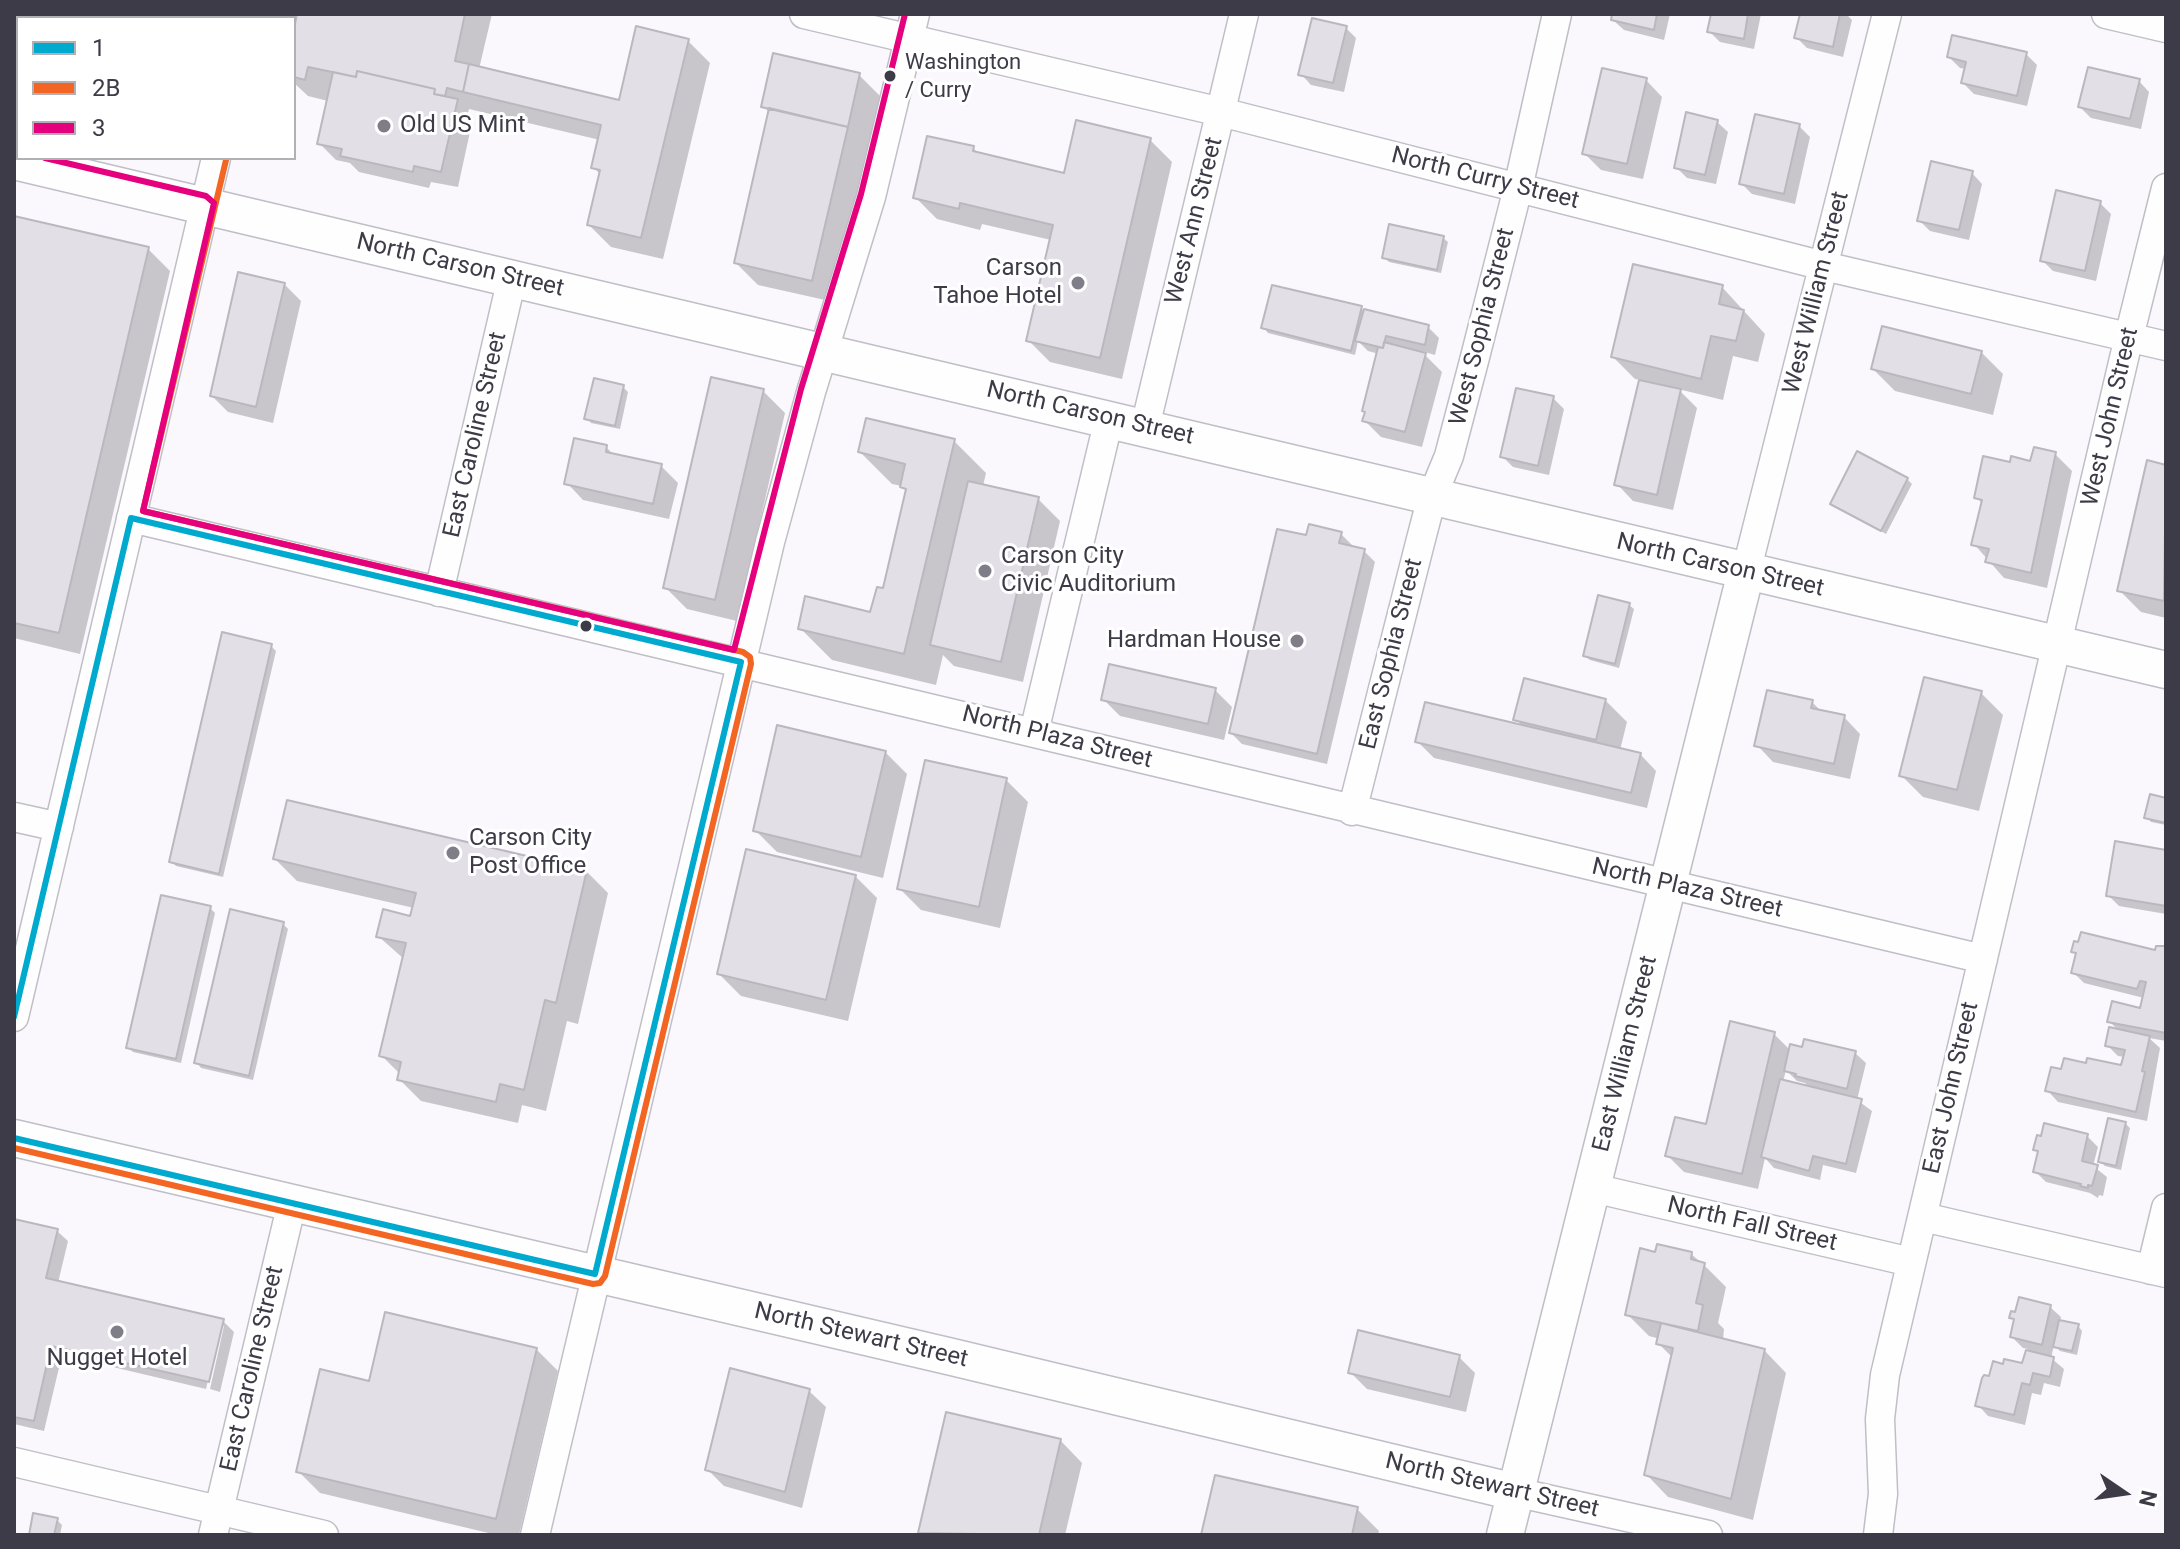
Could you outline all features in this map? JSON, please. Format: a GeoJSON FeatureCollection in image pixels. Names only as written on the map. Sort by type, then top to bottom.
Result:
{"type":"FeatureCollection","features":[{"type":"Feature","properties":{"kind":"main road","name":"North Carson Street"},"geometry":{"type":"LineString","coordinates":[[14,161],[2166,670]]}},
{"type":"Feature","properties":{"kind":"main road","name":"East William Street"},"geometry":{"type":"LineString","coordinates":[[1505,1535],[1746,572]]}},
{"type":"Feature","properties":{"kind":"main road","name":"North Stewart Street"},"geometry":{"type":"LineString","coordinates":[[14,1138],[1515,1492]]}},
{"type":"Feature","properties":{"kind":"street","name":"North Curry Street"},"geometry":{"type":"LineString","coordinates":[[804,14],[912,26],[1221,112],[1518,188],[1824,266],[2166,346]]}},
{"type":"Feature","properties":{"kind":"street","name":"West Ann Street"},"geometry":{"type":"LineString","coordinates":[[1145,427],[1244,14]]}},
{"type":"Feature","properties":{"kind":"street","name":"West Sophia Street"},"geometry":{"type":"LineString","coordinates":[[1432,497],[1449,456],[1518,188],[1557,14]]}},
{"type":"Feature","properties":{"kind":"street","name":"West William Street"},"geometry":{"type":"LineString","coordinates":[[1746,572],[1887,14]]}},
{"type":"Feature","properties":{"kind":"street"},"geometry":{"type":"LineString","coordinates":[[2106,14],[2166,28]]}},
{"type":"Feature","properties":{"kind":"street"},"geometry":{"type":"LineString","coordinates":[[535,1535],[778,513],[871,197],[912,26]]}},
{"type":"Feature","properties":{"kind":"street"},"geometry":{"type":"LineString","coordinates":[[14,1017],[216,160]]}},
{"type":"Feature","properties":{"kind":"street","name":"West John Street"},"geometry":{"type":"LineString","coordinates":[[2057,645],[2166,188]]}},
{"type":"Feature","properties":{"kind":"street","name":"East Caroline Street"},"geometry":{"type":"LineString","coordinates":[[439,592],[512,278]]}},
{"type":"Feature","properties":{"kind":"street"},"geometry":{"type":"LineString","coordinates":[[1034,732],[1109,419]]}},
{"type":"Feature","properties":{"kind":"street","name":"East Sophia Street"},"geometry":{"type":"LineString","coordinates":[[1352,811],[1432,497]]}},
{"type":"Feature","properties":{"kind":"street","name":"North Plaza Street"},"geometry":{"type":"LineString","coordinates":[[131,518],[1983,959]]}},
{"type":"Feature","properties":{"kind":"street","name":"East John Street"},"geometry":{"type":"LineString","coordinates":[[1878,1535],[1883,1494],[1880,1419],[1885,1375],[2057,645]]}},
{"type":"Feature","properties":{"kind":"street"},"geometry":{"type":"LineString","coordinates":[[14,817],[59,827]]}},
{"type":"Feature","properties":{"kind":"street","name":"North Fall Street"},"geometry":{"type":"LineString","coordinates":[[1593,1188],[1911,1262]]}},
{"type":"Feature","properties":{"kind":"street","name":"East Caroline Street"},"geometry":{"type":"LineString","coordinates":[[216,1523],[292,1203]]}},
{"type":"Feature","properties":{"kind":"street"},"geometry":{"type":"LineString","coordinates":[[1923,1217],[2158,1272],[2166,1208]]}},
{"type":"Feature","properties":{"kind":"street"},"geometry":{"type":"LineString","coordinates":[[14,1462],[216,1523],[324,1535]]}},
{"type":"Feature","properties":{"kind":"street","name":"North Stewart Street"},"geometry":{"type":"LineString","coordinates":[[1515,1492],[1708,1535]]}},
{"type":"Feature","properties":{"kind":"building"},"geometry":{"type":"Polygon","coordinates":[[[297,14],[465,14],[455,61],[469,64],[463,92],[447,88],[445,96],[434,94],[435,89],[357,71],[356,77],[308,67],[305,80],[296,78],[297,14]]]}},
{"type":"Feature","properties":{"kind":"building"},"geometry":{"type":"Polygon","coordinates":[[[1612,14],[1657,14],[1654,30],[1611,20],[1612,14]]]}},
{"type":"Feature","properties":{"kind":"building"},"geometry":{"type":"Polygon","coordinates":[[[1711,14],[1748,14],[1744,39],[1707,32],[1711,14]]]}},
{"type":"Feature","properties":{"kind":"building"},"geometry":{"type":"Polygon","coordinates":[[[1800,14],[1840,14],[1833,47],[1794,38],[1800,14]]]}},
{"type":"Feature","properties":{"kind":"building"},"geometry":{"type":"Polygon","coordinates":[[[1312,18],[1347,26],[1333,83],[1298,75],[1312,18]]]}},
{"type":"Feature","properties":{"kind":"building"},"geometry":{"type":"Polygon","coordinates":[[[636,26],[689,39],[641,238],[587,225],[600,170],[591,168],[601,125],[463,92],[469,64],[619,100],[636,26]]]}},
{"type":"Feature","properties":{"kind":"building"},"geometry":{"type":"Polygon","coordinates":[[[1952,35],[2027,52],[2017,96],[1961,83],[1966,62],[1947,57],[1952,35]]]}},
{"type":"Feature","properties":{"kind":"building"},"geometry":{"type":"Polygon","coordinates":[[[773,53],[860,73],[848,127],[761,107],[773,53]]]}},
{"type":"Feature","properties":{"kind":"building"},"geometry":{"type":"Polygon","coordinates":[[[2088,67],[2140,79],[2130,119],[2078,107],[2088,67]]]}},
{"type":"Feature","properties":{"kind":"building"},"geometry":{"type":"Polygon","coordinates":[[[1602,68],[1647,78],[1627,164],[1582,154],[1602,68]]]}},
{"type":"Feature","properties":{"kind":"building"},"geometry":{"type":"Polygon","coordinates":[[[357,71],[435,89],[434,94],[458,99],[441,172],[414,166],[413,172],[340,156],[342,149],[317,144],[333,72],[356,77],[357,71]]]}},
{"type":"Feature","properties":{"kind":"building"},"geometry":{"type":"Polygon","coordinates":[[[769,108],[848,127],[812,281],[734,263],[769,108]]]}},
{"type":"Feature","properties":{"kind":"building"},"geometry":{"type":"Polygon","coordinates":[[[1686,112],[1718,120],[1705,175],[1674,168],[1686,112]]]}},
{"type":"Feature","properties":{"kind":"building"},"geometry":{"type":"Polygon","coordinates":[[[1755,114],[1800,124],[1784,194],[1739,184],[1755,114]]]}},
{"type":"Feature","properties":{"kind":"building","name":"Carson Tahoe Hotel"},"geometry":{"type":"Polygon","coordinates":[[[1076,120],[1151,138],[1100,358],[1026,341],[1053,225],[960,203],[959,209],[913,198],[927,136],[974,146],[973,151],[1064,173],[1076,120]]]}},
{"type":"Feature","properties":{"kind":"building"},"geometry":{"type":"Polygon","coordinates":[[[1931,161],[1973,171],[1959,230],[1917,221],[1931,161]]]}},
{"type":"Feature","properties":{"kind":"building"},"geometry":{"type":"Polygon","coordinates":[[[2056,190],[2101,201],[2085,271],[2040,261],[2056,190]]]}},
{"type":"Feature","properties":{"kind":"building"},"geometry":{"type":"Polygon","coordinates":[[[14,216],[149,247],[59,633],[14,623],[14,216]]]}},
{"type":"Feature","properties":{"kind":"building"},"geometry":{"type":"Polygon","coordinates":[[[1389,224],[1444,236],[1437,270],[1382,258],[1389,224]]]}},
{"type":"Feature","properties":{"kind":"building"},"geometry":{"type":"Polygon","coordinates":[[[1633,264],[1723,285],[1719,304],[1744,310],[1736,341],[1711,336],[1701,379],[1611,357],[1633,264]]]}},
{"type":"Feature","properties":{"kind":"building"},"geometry":{"type":"Polygon","coordinates":[[[238,272],[285,283],[256,407],[210,396],[238,272]]]}},
{"type":"Feature","properties":{"kind":"building"},"geometry":{"type":"Polygon","coordinates":[[[1272,285],[1362,306],[1351,351],[1261,328],[1272,285]]]}},
{"type":"Feature","properties":{"kind":"building"},"geometry":{"type":"Polygon","coordinates":[[[1364,309],[1429,325],[1425,345],[1386,336],[1383,348],[1355,341],[1364,309]]]}},
{"type":"Feature","properties":{"kind":"building"},"geometry":{"type":"Polygon","coordinates":[[[1882,326],[1982,351],[1971,394],[1871,369],[1882,326]]]}},
{"type":"Feature","properties":{"kind":"building"},"geometry":{"type":"Polygon","coordinates":[[[1384,342],[1426,353],[1405,432],[1362,421],[1378,347],[1383,348],[1384,342]]]}},
{"type":"Feature","properties":{"kind":"building"},"geometry":{"type":"Polygon","coordinates":[[[711,377],[764,389],[715,600],[663,588],[711,377]]]}},
{"type":"Feature","properties":{"kind":"building"},"geometry":{"type":"Polygon","coordinates":[[[594,378],[624,385],[615,426],[584,419],[594,378]]]}},
{"type":"Feature","properties":{"kind":"building"},"geometry":{"type":"Polygon","coordinates":[[[1639,380],[1681,389],[1657,495],[1614,485],[1639,380]]]}},
{"type":"Feature","properties":{"kind":"building"},"geometry":{"type":"Polygon","coordinates":[[[1516,388],[1554,396],[1538,466],[1500,457],[1516,388]]]}},
{"type":"Feature","properties":{"kind":"building"},"geometry":{"type":"Polygon","coordinates":[[[866,418],[955,439],[904,654],[798,629],[805,596],[870,612],[877,587],[883,588],[906,489],[900,487],[905,464],[858,452],[866,418]]]}},
{"type":"Feature","properties":{"kind":"building"},"geometry":{"type":"Polygon","coordinates":[[[574,438],[607,445],[606,452],[662,464],[653,504],[564,484],[574,438]]]}},
{"type":"Feature","properties":{"kind":"building"},"geometry":{"type":"Polygon","coordinates":[[[2034,447],[2056,452],[2031,573],[1985,562],[1989,549],[1971,545],[1982,500],[1974,498],[1983,456],[2010,462],[2011,456],[2030,461],[2034,447]]]}},
{"type":"Feature","properties":{"kind":"building"},"geometry":{"type":"Polygon","coordinates":[[[1857,451],[1908,478],[1881,531],[1830,504],[1857,451]]]}},
{"type":"Feature","properties":{"kind":"building"},"geometry":{"type":"Polygon","coordinates":[[[2147,460],[2166,465],[2164,601],[2117,591],[2147,460]]]}},
{"type":"Feature","properties":{"kind":"building","name":"Carson City Civic Auditorium"},"geometry":{"type":"Polygon","coordinates":[[[968,481],[1039,497],[1001,662],[930,645],[968,481]]]}},
{"type":"Feature","properties":{"kind":"building","name":"Hardman House"},"geometry":{"type":"Polygon","coordinates":[[[1309,524],[1342,532],[1339,543],[1365,549],[1317,754],[1229,733],[1277,529],[1306,535],[1309,524]]]}},
{"type":"Feature","properties":{"kind":"building"},"geometry":{"type":"Polygon","coordinates":[[[1598,595],[1630,603],[1615,664],[1583,656],[1598,595]]]}},
{"type":"Feature","properties":{"kind":"building"},"geometry":{"type":"Polygon","coordinates":[[[222,632],[272,644],[219,874],[169,862],[222,632]]]}},
{"type":"Feature","properties":{"kind":"building"},"geometry":{"type":"Polygon","coordinates":[[[1109,664],[1216,688],[1208,724],[1101,700],[1109,664]]]}},
{"type":"Feature","properties":{"kind":"building"},"geometry":{"type":"Polygon","coordinates":[[[1924,677],[1982,691],[1957,790],[1899,776],[1924,677]]]}},
{"type":"Feature","properties":{"kind":"building"},"geometry":{"type":"Polygon","coordinates":[[[1524,678],[1606,699],[1596,740],[1513,720],[1524,678]]]}},
{"type":"Feature","properties":{"kind":"building"},"geometry":{"type":"Polygon","coordinates":[[[1767,690],[1813,700],[1811,708],[1845,715],[1834,764],[1754,746],[1767,690]]]}},
{"type":"Feature","properties":{"kind":"building"},"geometry":{"type":"Polygon","coordinates":[[[1425,702],[1641,753],[1631,793],[1415,742],[1425,702]]]}},
{"type":"Feature","properties":{"kind":"building"},"geometry":{"type":"Polygon","coordinates":[[[777,725],[886,751],[861,857],[753,831],[777,725]]]}},
{"type":"Feature","properties":{"kind":"building"},"geometry":{"type":"Polygon","coordinates":[[[925,760],[1007,778],[979,907],[897,889],[925,760]]]}},
{"type":"Feature","properties":{"kind":"building"},"geometry":{"type":"Polygon","coordinates":[[[2150,794],[2166,798],[2166,823],[2144,818],[2150,794]]]}},
{"type":"Feature","properties":{"kind":"building"},"geometry":{"type":"Polygon","coordinates":[[[287,800],[587,870],[556,1003],[545,1000],[524,1090],[500,1084],[496,1102],[397,1080],[401,1062],[379,1056],[406,943],[376,937],[383,909],[410,916],[416,893],[273,859],[287,800]]]}},
{"type":"Feature","properties":{"kind":"building"},"geometry":{"type":"Polygon","coordinates":[[[2115,841],[2166,850],[2166,906],[2106,896],[2115,841]]]}},
{"type":"Feature","properties":{"kind":"building"},"geometry":{"type":"Polygon","coordinates":[[[746,849],[856,875],[826,1000],[717,974],[746,849]]]}},
{"type":"Feature","properties":{"kind":"building"},"geometry":{"type":"Polygon","coordinates":[[[161,895],[211,906],[176,1059],[126,1048],[161,895]]]}},
{"type":"Feature","properties":{"kind":"building"},"geometry":{"type":"Polygon","coordinates":[[[230,909],[284,922],[249,1076],[194,1063],[230,909]]]}},
{"type":"Feature","properties":{"kind":"building"},"geometry":{"type":"Polygon","coordinates":[[[2081,932],[2155,950],[2156,946],[2166,946],[2166,1033],[2107,1022],[2112,1001],[2140,1008],[2146,982],[2140,981],[2137,989],[2071,973],[2076,953],[2071,952],[2081,932]]]}},
{"type":"Feature","properties":{"kind":"building"},"geometry":{"type":"Polygon","coordinates":[[[1730,1021],[1775,1032],[1742,1174],[1665,1156],[1675,1117],[1706,1124],[1730,1021]]]}},
{"type":"Feature","properties":{"kind":"building"},"geometry":{"type":"Polygon","coordinates":[[[2109,1027],[2150,1036],[2136,1112],[2045,1091],[2051,1067],[2061,1069],[2064,1058],[2086,1063],[2087,1058],[2121,1065],[2125,1050],[2105,1046],[2109,1027]]]}},
{"type":"Feature","properties":{"kind":"building"},"geometry":{"type":"Polygon","coordinates":[[[1804,1039],[1856,1051],[1847,1089],[1784,1071],[1790,1044],[1802,1047],[1804,1039]]]}},
{"type":"Feature","properties":{"kind":"building"},"geometry":{"type":"Polygon","coordinates":[[[1780,1079],[1862,1099],[1846,1164],[1813,1156],[1809,1171],[1761,1157],[1780,1079]]]}},
{"type":"Feature","properties":{"kind":"building"},"geometry":{"type":"Polygon","coordinates":[[[2108,1118],[2126,1122],[2116,1166],[2098,1162],[2108,1118]]]}},
{"type":"Feature","properties":{"kind":"building"},"geometry":{"type":"Polygon","coordinates":[[[2044,1123],[2088,1134],[2082,1161],[2098,1165],[2092,1186],[2088,1185],[2088,1188],[2033,1172],[2038,1151],[2033,1150],[2044,1123]]]}},
{"type":"Feature","properties":{"kind":"building","name":"Nugget Hotel"},"geometry":{"type":"Polygon","coordinates":[[[14,1219],[58,1229],[46,1278],[224,1319],[209,1382],[51,1346],[34,1421],[14,1417],[14,1219]]]}},
{"type":"Feature","properties":{"kind":"building"},"geometry":{"type":"Polygon","coordinates":[[[1657,1244],[1692,1252],[1691,1259],[1705,1263],[1696,1303],[1703,1305],[1698,1331],[1625,1315],[1640,1248],[1655,1252],[1657,1244]]]}},
{"type":"Feature","properties":{"kind":"building"},"geometry":{"type":"Polygon","coordinates":[[[2019,1297],[2051,1305],[2042,1345],[2010,1337],[2014,1319],[2009,1318],[2011,1311],[2015,1312],[2019,1297]]]}},
{"type":"Feature","properties":{"kind":"building"},"geometry":{"type":"Polygon","coordinates":[[[385,1312],[537,1348],[496,1519],[296,1472],[320,1369],[369,1381],[385,1312]]]}},
{"type":"Feature","properties":{"kind":"building"},"geometry":{"type":"Polygon","coordinates":[[[2059,1320],[2079,1324],[2072,1351],[2053,1347],[2059,1320]]]}},
{"type":"Feature","properties":{"kind":"building"},"geometry":{"type":"Polygon","coordinates":[[[1661,1323],[1765,1349],[1731,1499],[1644,1475],[1673,1348],[1656,1344],[1661,1323]]]}},
{"type":"Feature","properties":{"kind":"building"},"geometry":{"type":"Polygon","coordinates":[[[1358,1330],[1460,1355],[1450,1397],[1348,1373],[1358,1330]]]}},
{"type":"Feature","properties":{"kind":"building"},"geometry":{"type":"Polygon","coordinates":[[[2026,1350],[2054,1357],[2050,1377],[2033,1373],[2030,1385],[2022,1383],[2014,1415],[1975,1406],[1982,1378],[1989,1376],[1993,1361],[2003,1364],[2004,1359],[2022,1363],[2026,1350]]]}},
{"type":"Feature","properties":{"kind":"building"},"geometry":{"type":"Polygon","coordinates":[[[730,1368],[810,1389],[785,1492],[705,1470],[730,1368]]]}},
{"type":"Feature","properties":{"kind":"building"},"geometry":{"type":"Polygon","coordinates":[[[946,1412],[1061,1439],[1039,1535],[918,1533],[946,1412]]]}},
{"type":"Feature","properties":{"kind":"building"},"geometry":{"type":"Polygon","coordinates":[[[1215,1475],[1358,1507],[1352,1535],[1201,1535],[1215,1475]]]}},
{"type":"Feature","properties":{"kind":"building"},"geometry":{"type":"Polygon","coordinates":[[[33,1513],[58,1518],[54,1535],[29,1535],[33,1513]]]}},
{"type":"Feature","properties":{"kind":"transit line","name":"3"},"geometry":{"type":"LineString","coordinates":[[53,160],[206,196],[214,203],[143,511],[734,650],[801,389],[861,194],[905,14]]}},
{"type":"Feature","properties":{"kind":"transit line","name":"2B"},"geometry":{"type":"LineString","coordinates":[[14,1148],[593,1284],[600,1283],[605,1276],[751,664],[750,657],[743,652],[143,511],[226,160]]}},
{"type":"Feature","properties":{"kind":"transit line","name":"1"},"geometry":{"type":"LineString","coordinates":[[14,1017],[131,518],[741,662],[595,1274],[14,1138]]}},
{"type":"Feature","properties":{"kind":"place","name":"Washington / Curry"},"geometry":{"type":"Point","coordinates":[890,76]}},
{"type":"Feature","properties":{"kind":"place","name":"Old US Mint"},"geometry":{"type":"Point","coordinates":[384,126]}},
{"type":"Feature","properties":{"kind":"place","name":"Carson Tahoe Hotel"},"geometry":{"type":"Point","coordinates":[1078,283]}},
{"type":"Feature","properties":{"kind":"place","name":"Carson City Civic Auditorium"},"geometry":{"type":"Point","coordinates":[985,571]}},
{"type":"Feature","properties":{"kind":"place","name":"Hardman House"},"geometry":{"type":"Point","coordinates":[1297,641]}},
{"type":"Feature","properties":{"kind":"place","name":"Carson City Post Office"},"geometry":{"type":"Point","coordinates":[453,853]}},
{"type":"Feature","properties":{"kind":"place","name":"Nugget Hotel"},"geometry":{"type":"Point","coordinates":[117,1332]}}]}
